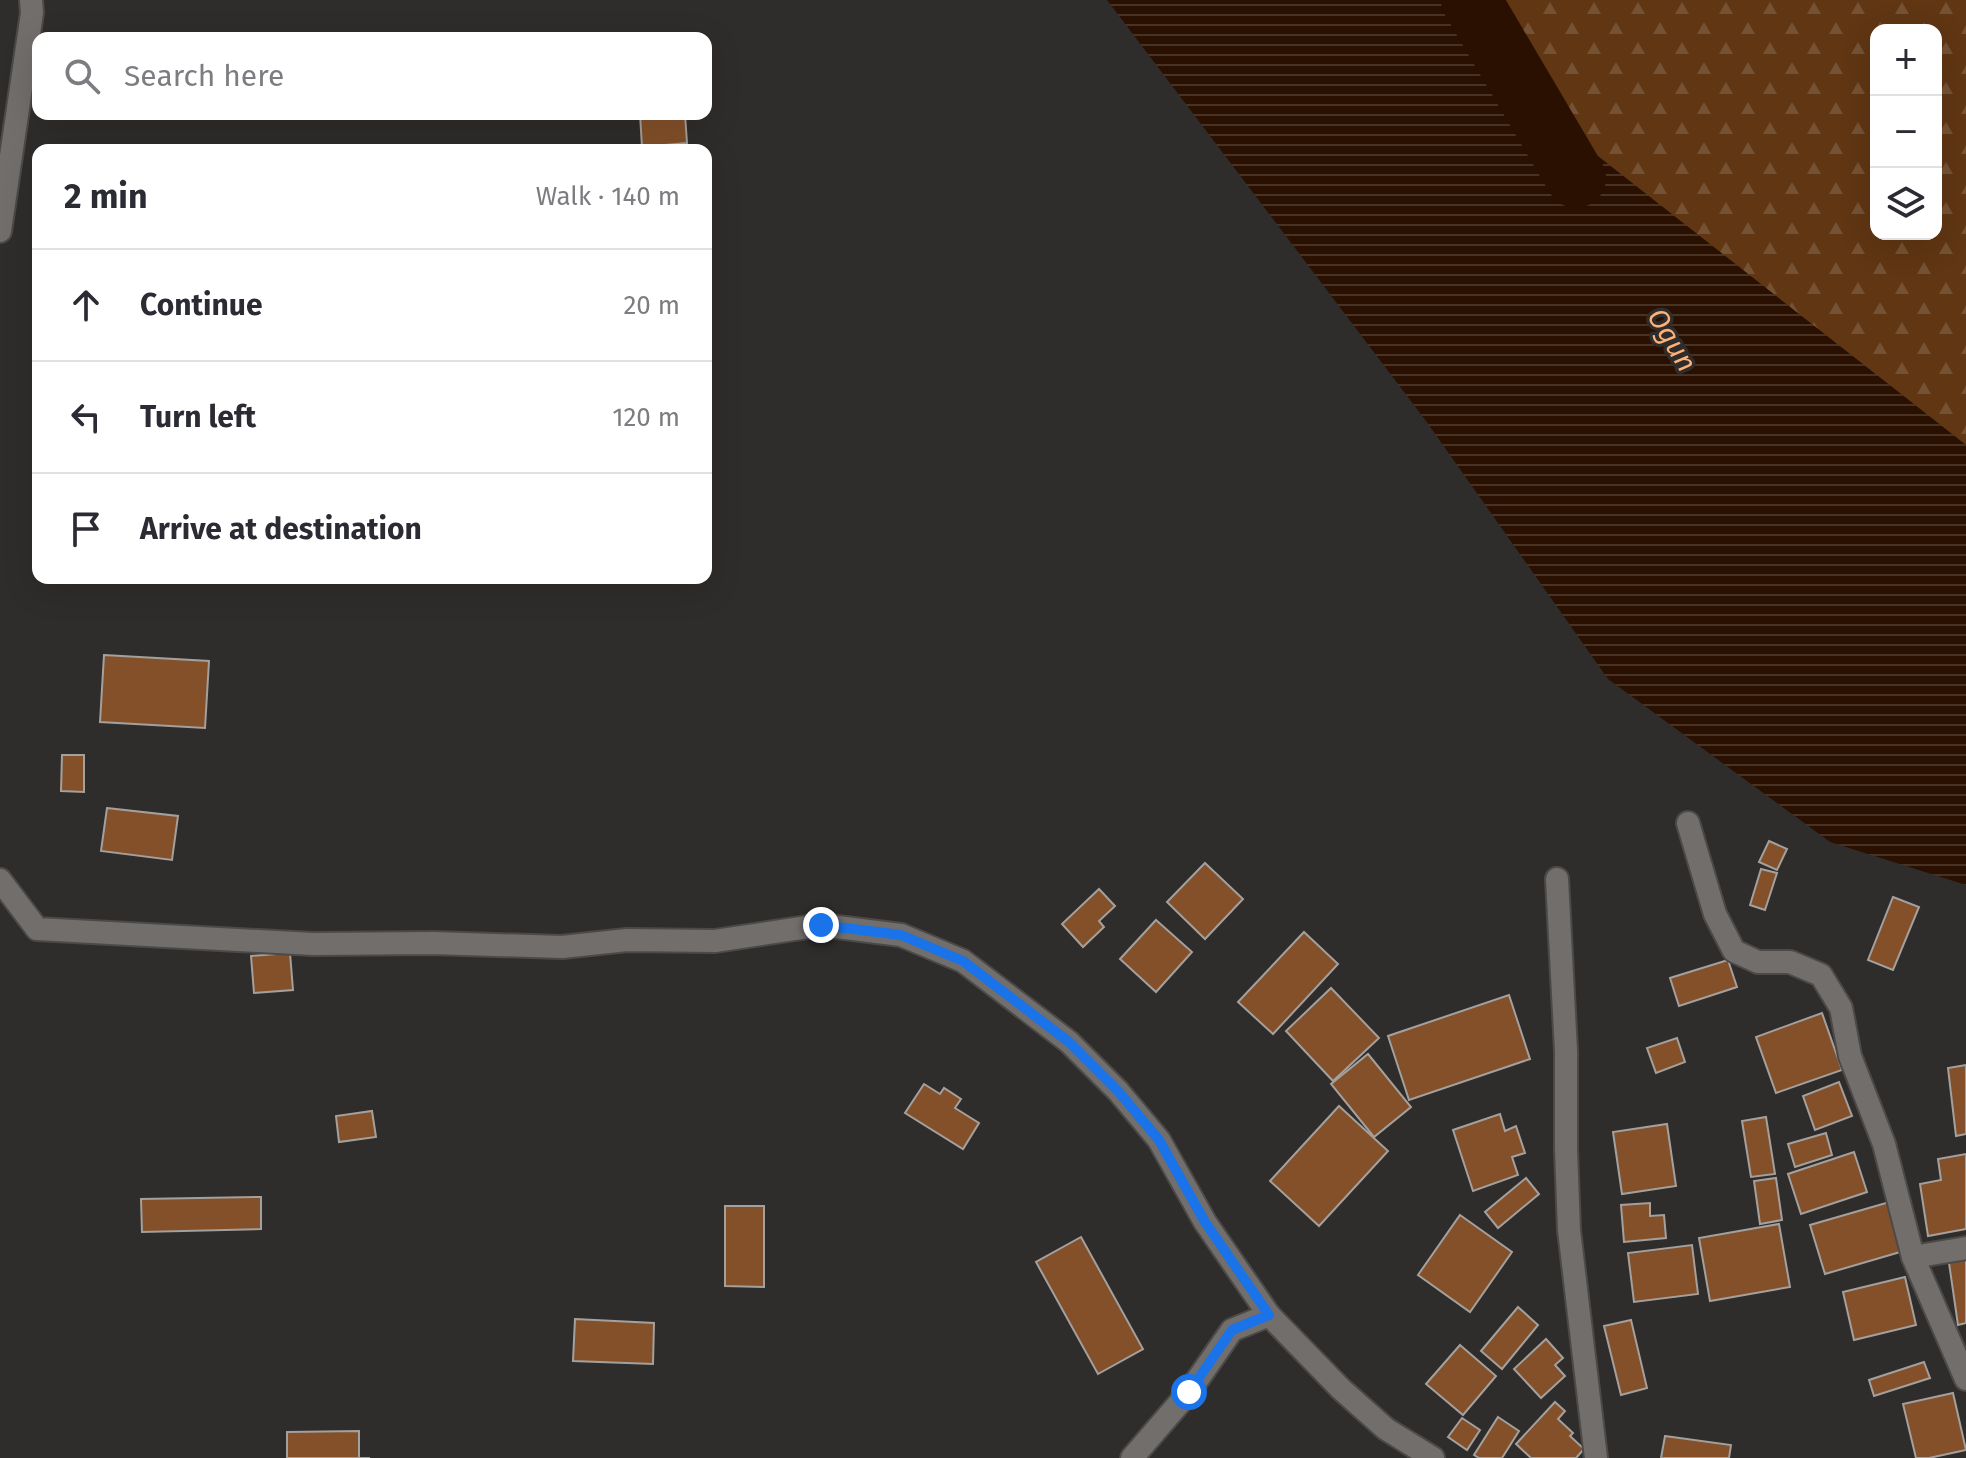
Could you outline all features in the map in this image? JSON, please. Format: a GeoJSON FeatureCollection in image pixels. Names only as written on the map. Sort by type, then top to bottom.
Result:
{"type":"FeatureCollection","features":[{"type":"Feature","properties":{"kind":"street"},"geometry":{"type":"LineString","coordinates":[[0,231],[32,13],[31,0]]}},
{"type":"Feature","properties":{"kind":"street"},"geometry":{"type":"LineString","coordinates":[[1688,823],[1715,914],[1734,951],[1758,962],[1790,962],[1821,975],[1841,1008],[1850,1056],[1884,1144],[1913,1257],[1966,1379]]}},
{"type":"Feature","properties":{"kind":"street"},"geometry":{"type":"LineString","coordinates":[[1557,879],[1566,1051],[1569,1230],[1596,1458]]}},
{"type":"Feature","properties":{"kind":"street"},"geometry":{"type":"LineString","coordinates":[[0,880],[37,929],[313,944],[449,943],[562,947],[627,940],[715,941],[821,925],[901,935],[963,961],[1069,1042],[1118,1091],[1159,1140],[1205,1222],[1269,1315],[1341,1389],[1386,1429],[1433,1458]]}},
{"type":"Feature","properties":{"kind":"street"},"geometry":{"type":"LineString","coordinates":[[1913,1257],[1966,1248]]}},
{"type":"Feature","properties":{"kind":"street"},"geometry":{"type":"LineString","coordinates":[[1132,1458],[1189,1392],[1232,1330],[1269,1315]]}},
{"type":"Feature","properties":{"kind":"green space"},"geometry":{"type":"Polygon","coordinates":[[[1455,0],[1966,0],[1966,445],[1518,94],[1455,0]]]}},
{"type":"Feature","properties":{"kind":"water"},"geometry":{"type":"Polygon","coordinates":[[[1107,0],[1455,0],[1519,94],[1966,445],[1966,885],[1830,842],[1608,679],[1426,421],[1107,0]]]}},
{"type":"Feature","properties":{"kind":"building"},"geometry":{"type":"Polygon","coordinates":[[[640,120],[685,120],[687,143],[642,144],[640,120]]]}},
{"type":"Feature","properties":{"kind":"building"},"geometry":{"type":"Polygon","coordinates":[[[104,655],[209,661],[205,728],[100,722],[104,655]]]}},
{"type":"Feature","properties":{"kind":"building"},"geometry":{"type":"Polygon","coordinates":[[[62,755],[84,755],[84,792],[61,791],[62,755]]]}},
{"type":"Feature","properties":{"kind":"building"},"geometry":{"type":"Polygon","coordinates":[[[107,808],[178,816],[172,860],[101,851],[107,808]]]}},
{"type":"Feature","properties":{"kind":"building"},"geometry":{"type":"Polygon","coordinates":[[[1769,841],[1787,849],[1777,870],[1759,862],[1769,841]]]}},
{"type":"Feature","properties":{"kind":"building"},"geometry":{"type":"Polygon","coordinates":[[[1205,863],[1243,899],[1205,939],[1167,902],[1205,863]]]}},
{"type":"Feature","properties":{"kind":"building"},"geometry":{"type":"Polygon","coordinates":[[[1761,869],[1777,873],[1765,910],[1750,905],[1761,869]]]}},
{"type":"Feature","properties":{"kind":"building"},"geometry":{"type":"Polygon","coordinates":[[[1099,889],[1115,906],[1099,921],[1104,927],[1083,947],[1062,924],[1099,889]]]}},
{"type":"Feature","properties":{"kind":"building"},"geometry":{"type":"Polygon","coordinates":[[[1893,897],[1919,907],[1893,970],[1868,960],[1893,897]]]}},
{"type":"Feature","properties":{"kind":"building"},"geometry":{"type":"Polygon","coordinates":[[[1156,920],[1192,952],[1156,992],[1120,959],[1156,920]]]}},
{"type":"Feature","properties":{"kind":"building"},"geometry":{"type":"Polygon","coordinates":[[[1304,932],[1338,964],[1273,1034],[1238,1002],[1304,932]]]}},
{"type":"Feature","properties":{"kind":"building"},"geometry":{"type":"Polygon","coordinates":[[[290,953],[293,990],[254,993],[251,956],[290,953]]]}},
{"type":"Feature","properties":{"kind":"building"},"geometry":{"type":"Polygon","coordinates":[[[1728,960],[1737,987],[1679,1006],[1670,978],[1728,960]]]}},
{"type":"Feature","properties":{"kind":"building"},"geometry":{"type":"Polygon","coordinates":[[[1331,988],[1379,1038],[1333,1081],[1286,1031],[1331,988]]]}},
{"type":"Feature","properties":{"kind":"building"},"geometry":{"type":"Polygon","coordinates":[[[1509,995],[1530,1059],[1409,1100],[1388,1036],[1509,995]]]}},
{"type":"Feature","properties":{"kind":"building"},"geometry":{"type":"Polygon","coordinates":[[[1822,1013],[1842,1070],[1776,1093],[1756,1037],[1822,1013]]]}},
{"type":"Feature","properties":{"kind":"building"},"geometry":{"type":"Polygon","coordinates":[[[1677,1038],[1685,1062],[1656,1073],[1647,1048],[1677,1038]]]}},
{"type":"Feature","properties":{"kind":"building"},"geometry":{"type":"Polygon","coordinates":[[[1368,1054],[1411,1107],[1374,1137],[1331,1084],[1368,1054]]]}},
{"type":"Feature","properties":{"kind":"building"},"geometry":{"type":"Polygon","coordinates":[[[1966,1065],[1966,1134],[1956,1136],[1948,1068],[1966,1065]]]}},
{"type":"Feature","properties":{"kind":"building"},"geometry":{"type":"Polygon","coordinates":[[[1839,1082],[1852,1116],[1815,1130],[1803,1096],[1839,1082]]]}},
{"type":"Feature","properties":{"kind":"building"},"geometry":{"type":"Polygon","coordinates":[[[924,1084],[940,1094],[944,1088],[961,1099],[955,1108],[979,1123],[963,1149],[905,1113],[924,1084]]]}},
{"type":"Feature","properties":{"kind":"building"},"geometry":{"type":"Polygon","coordinates":[[[1339,1106],[1388,1151],[1319,1226],[1270,1181],[1339,1106]]]}},
{"type":"Feature","properties":{"kind":"building"},"geometry":{"type":"Polygon","coordinates":[[[372,1111],[376,1137],[339,1142],[336,1116],[372,1111]]]}},
{"type":"Feature","properties":{"kind":"building"},"geometry":{"type":"Polygon","coordinates":[[[1500,1114],[1505,1131],[1516,1126],[1525,1153],[1512,1157],[1518,1175],[1473,1191],[1453,1130],[1500,1114]]]}},
{"type":"Feature","properties":{"kind":"building"},"geometry":{"type":"Polygon","coordinates":[[[1766,1117],[1775,1174],[1751,1177],[1742,1121],[1766,1117]]]}},
{"type":"Feature","properties":{"kind":"building"},"geometry":{"type":"Polygon","coordinates":[[[1667,1124],[1676,1186],[1622,1194],[1613,1132],[1667,1124]]]}},
{"type":"Feature","properties":{"kind":"building"},"geometry":{"type":"Polygon","coordinates":[[[1826,1133],[1832,1155],[1795,1167],[1788,1144],[1826,1133]]]}},
{"type":"Feature","properties":{"kind":"building"},"geometry":{"type":"Polygon","coordinates":[[[1854,1152],[1867,1192],[1801,1214],[1788,1174],[1854,1152]]]}},
{"type":"Feature","properties":{"kind":"building"},"geometry":{"type":"Polygon","coordinates":[[[1966,1154],[1966,1229],[1928,1236],[1920,1184],[1941,1180],[1938,1159],[1966,1154]]]}},
{"type":"Feature","properties":{"kind":"building"},"geometry":{"type":"Polygon","coordinates":[[[1526,1178],[1539,1194],[1498,1228],[1485,1212],[1526,1178]]]}},
{"type":"Feature","properties":{"kind":"building"},"geometry":{"type":"Polygon","coordinates":[[[1776,1178],[1782,1220],[1760,1224],[1754,1181],[1776,1178]]]}},
{"type":"Feature","properties":{"kind":"building"},"geometry":{"type":"Polygon","coordinates":[[[261,1197],[261,1229],[142,1232],[141,1199],[261,1197]]]}},
{"type":"Feature","properties":{"kind":"building"},"geometry":{"type":"Polygon","coordinates":[[[1893,1201],[1907,1250],[1825,1274],[1810,1225],[1893,1201]]]}},
{"type":"Feature","properties":{"kind":"building"},"geometry":{"type":"Polygon","coordinates":[[[1650,1203],[1650,1216],[1664,1215],[1666,1238],[1624,1242],[1621,1205],[1650,1203]]]}},
{"type":"Feature","properties":{"kind":"building"},"geometry":{"type":"Polygon","coordinates":[[[725,1206],[764,1206],[764,1287],[725,1286],[725,1206]]]}},
{"type":"Feature","properties":{"kind":"building"},"geometry":{"type":"Polygon","coordinates":[[[1460,1215],[1512,1252],[1470,1312],[1418,1275],[1460,1215]]]}},
{"type":"Feature","properties":{"kind":"building"},"geometry":{"type":"Polygon","coordinates":[[[1779,1224],[1790,1287],[1710,1301],[1699,1238],[1779,1224]]]}},
{"type":"Feature","properties":{"kind":"building"},"geometry":{"type":"Polygon","coordinates":[[[1081,1237],[1143,1349],[1098,1374],[1036,1262],[1081,1237]]]}},
{"type":"Feature","properties":{"kind":"building"},"geometry":{"type":"Polygon","coordinates":[[[1692,1245],[1698,1294],[1634,1302],[1628,1253],[1692,1245]]]}},
{"type":"Feature","properties":{"kind":"building"},"geometry":{"type":"Polygon","coordinates":[[[1966,1253],[1966,1323],[1958,1325],[1948,1256],[1966,1253]]]}},
{"type":"Feature","properties":{"kind":"building"},"geometry":{"type":"Polygon","coordinates":[[[1905,1277],[1916,1325],[1854,1340],[1843,1292],[1905,1277]]]}},
{"type":"Feature","properties":{"kind":"building"},"geometry":{"type":"Polygon","coordinates":[[[1518,1307],[1538,1325],[1502,1369],[1481,1351],[1518,1307]]]}},
{"type":"Feature","properties":{"kind":"building"},"geometry":{"type":"Polygon","coordinates":[[[575,1319],[654,1323],[653,1364],[573,1361],[575,1319]]]}},
{"type":"Feature","properties":{"kind":"building"},"geometry":{"type":"Polygon","coordinates":[[[1631,1320],[1647,1388],[1621,1395],[1604,1326],[1631,1320]]]}},
{"type":"Feature","properties":{"kind":"building"},"geometry":{"type":"Polygon","coordinates":[[[1546,1339],[1563,1358],[1555,1365],[1565,1376],[1541,1398],[1514,1369],[1546,1339]]]}},
{"type":"Feature","properties":{"kind":"building"},"geometry":{"type":"Polygon","coordinates":[[[1460,1345],[1496,1376],[1463,1415],[1426,1384],[1460,1345]]]}},
{"type":"Feature","properties":{"kind":"building"},"geometry":{"type":"Polygon","coordinates":[[[1924,1362],[1930,1378],[1874,1396],[1869,1380],[1924,1362]]]}},
{"type":"Feature","properties":{"kind":"building"},"geometry":{"type":"Polygon","coordinates":[[[1953,1393],[1966,1450],[1916,1458],[1903,1404],[1953,1393]]]}},
{"type":"Feature","properties":{"kind":"building"},"geometry":{"type":"Polygon","coordinates":[[[1555,1402],[1565,1411],[1558,1419],[1584,1449],[1576,1458],[1531,1458],[1516,1444],[1555,1402]]]}},
{"type":"Feature","properties":{"kind":"building"},"geometry":{"type":"Polygon","coordinates":[[[1498,1417],[1519,1431],[1502,1458],[1479,1458],[1474,1455],[1498,1417]]]}},
{"type":"Feature","properties":{"kind":"building"},"geometry":{"type":"Polygon","coordinates":[[[1462,1418],[1480,1430],[1467,1450],[1448,1437],[1462,1418]]]}},
{"type":"Feature","properties":{"kind":"building"},"geometry":{"type":"Polygon","coordinates":[[[359,1431],[359,1458],[287,1458],[287,1432],[359,1431]]]}},
{"type":"Feature","properties":{"kind":"building"},"geometry":{"type":"Polygon","coordinates":[[[1665,1436],[1731,1445],[1729,1458],[1661,1458],[1665,1436]]]}},
{"type":"Feature","properties":{"kind":"waterway","name":"Ogun"},"geometry":{"type":"LineString","coordinates":[[1471,0],[1576,178]]}},
{"type":"Feature","properties":{"kind":"route"},"geometry":{"type":"LineString","coordinates":[[821,925],[901,935],[963,961],[1069,1042],[1118,1091],[1159,1140],[1205,1222],[1269,1315],[1232,1330],[1189,1392]]}}]}
